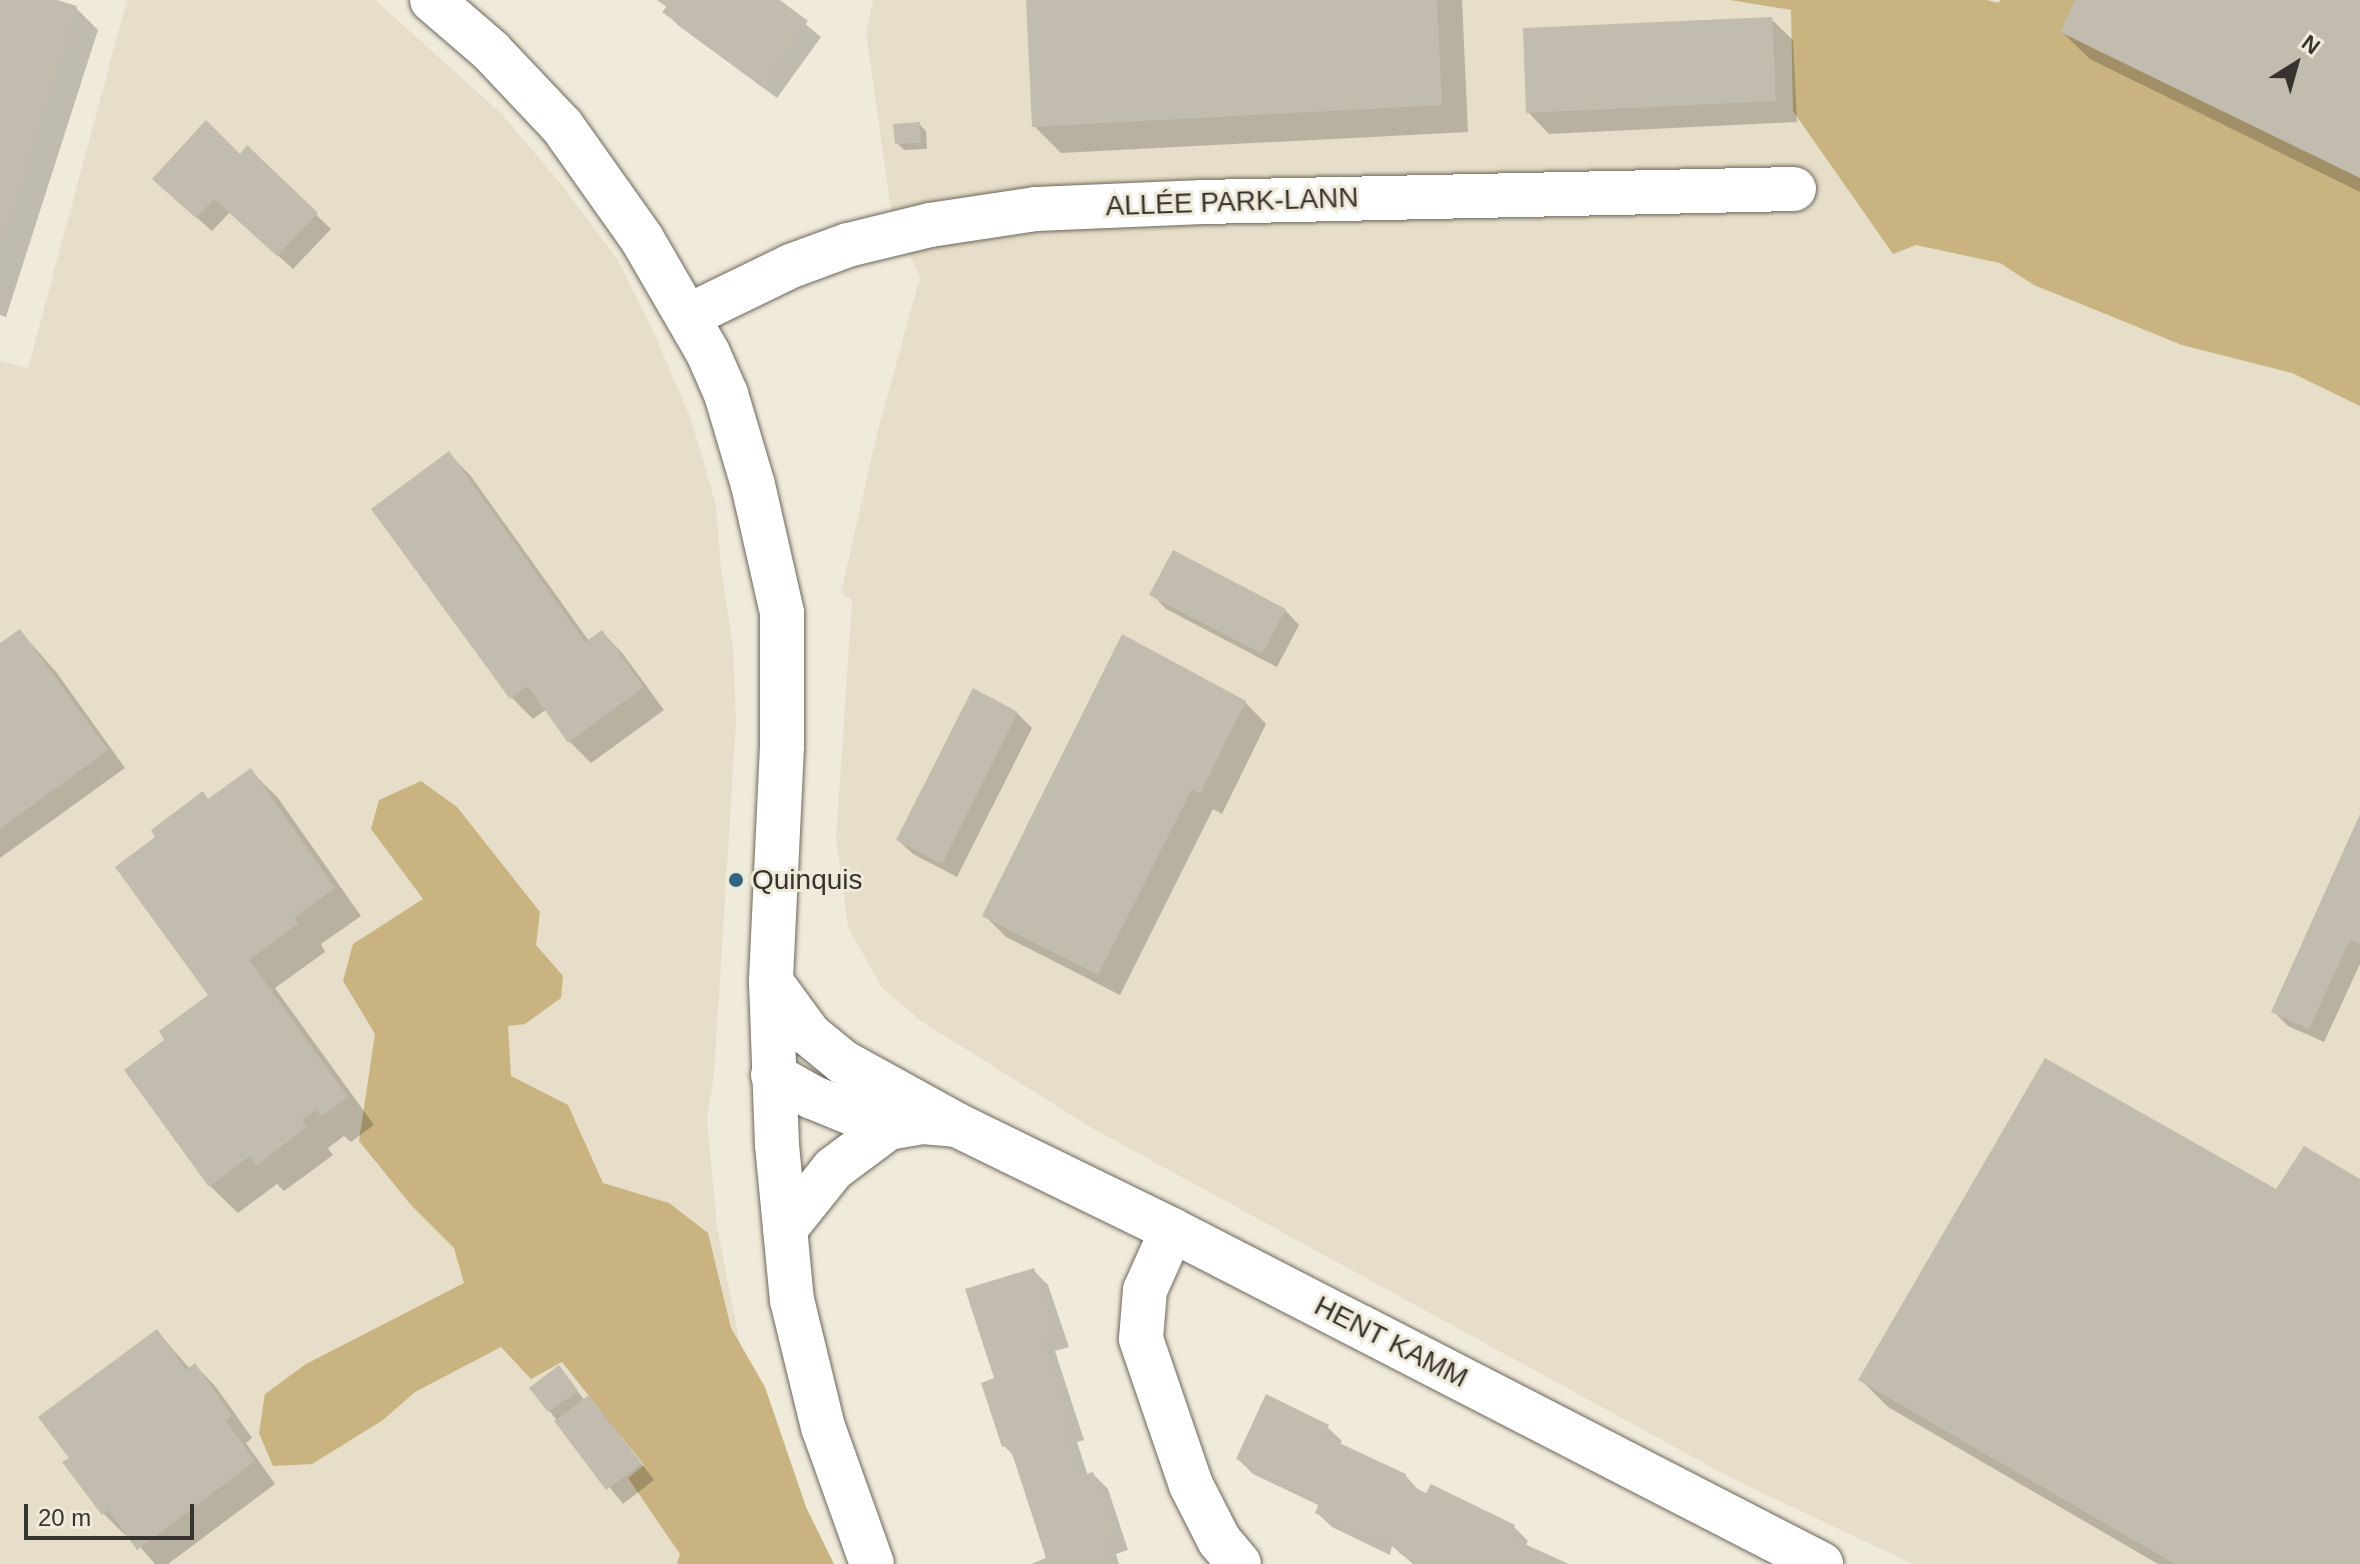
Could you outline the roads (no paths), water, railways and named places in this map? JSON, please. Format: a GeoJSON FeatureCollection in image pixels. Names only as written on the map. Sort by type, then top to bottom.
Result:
{"type":"FeatureCollection","features":[{"type":"Feature","properties":{"kind":"street"},"geometry":{"type":"LineString","coordinates":[[432,0],[491,51],[562,126],[633,226],[688,316],[726,394],[735,424],[766,536],[782,613],[782,746],[771,982],[773,1075],[792,1300],[807,1373],[872,1564]]}},
{"type":"Feature","properties":{"kind":"street","name":"ALLÉE PARK-LANN"},"geometry":{"type":"LineString","coordinates":[[688,316],[791,266],[848,245],[930,225],[1036,209],[1203,202],[1794,189]]}},
{"type":"Feature","properties":{"kind":"street","name":"HENT KAMM"},"geometry":{"type":"LineString","coordinates":[[771,982],[810,1035],[843,1062],[957,1125],[1172,1230],[1821,1564]]}},
{"type":"Feature","properties":{"kind":"street"},"geometry":{"type":"LineString","coordinates":[[773,1075],[812,1097],[888,1128]]}},
{"type":"Feature","properties":{"kind":"street","name":"HENT KAMM"},"geometry":{"type":"LineString","coordinates":[[785,1229],[833,1169],[888,1128],[923,1122],[957,1125]]}},
{"type":"Feature","properties":{"kind":"street"},"geometry":{"type":"LineString","coordinates":[[1172,1230],[1145,1290],[1141,1339],[1191,1485],[1212,1529],[1239,1564]]}},
{"type":"Feature","properties":{"kind":"place","name":"Quinquis"},"geometry":{"type":"Point","coordinates":[736,880]}}]}
